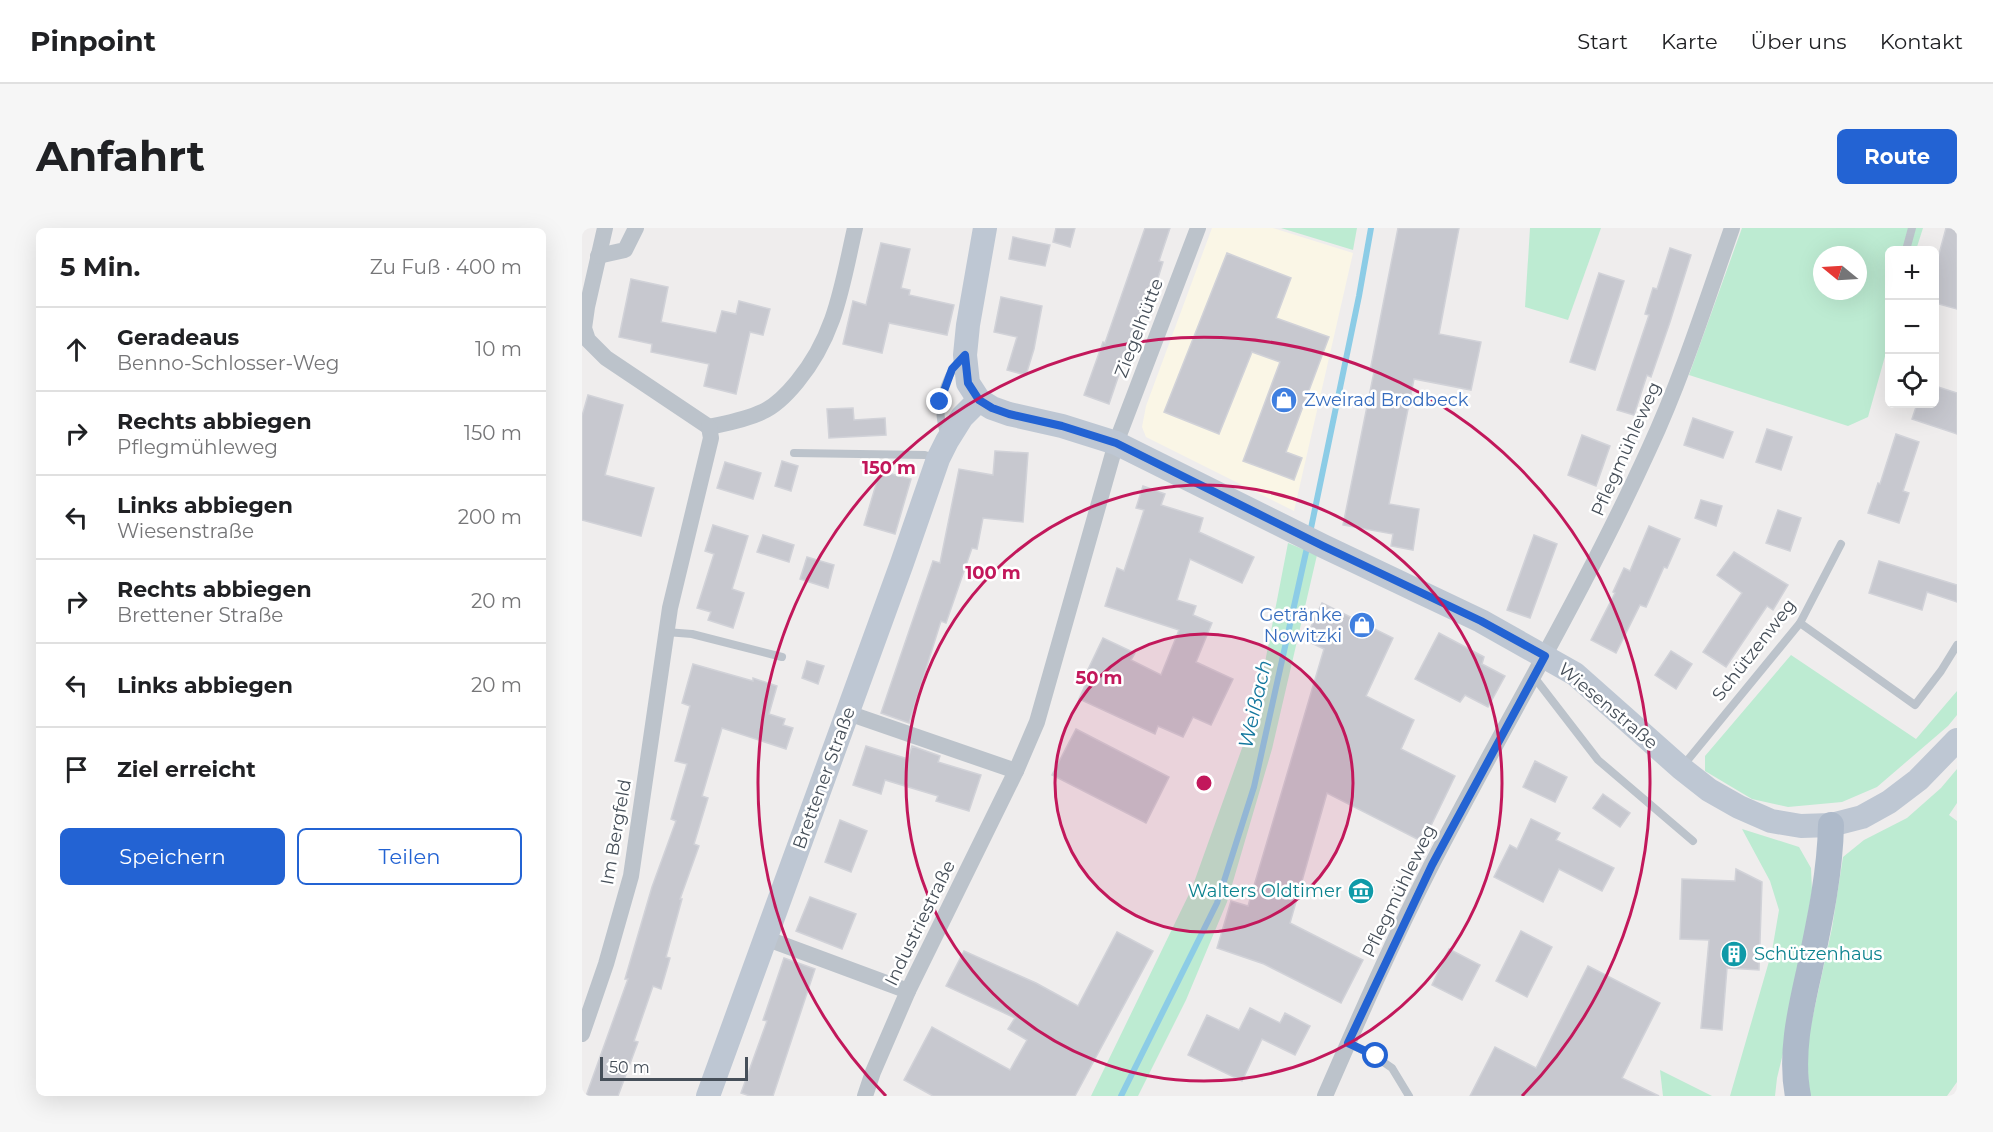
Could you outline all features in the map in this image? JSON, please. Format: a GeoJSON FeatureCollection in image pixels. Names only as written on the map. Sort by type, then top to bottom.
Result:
{"type":"FeatureCollection","features":[{"type":"Feature","properties":{"kind":"main road"},"geometry":{"type":"LineString","coordinates":[[1798,1096],[1796,1044],[1829,860],[1831,825]]}},
{"type":"Feature","properties":{"kind":"street"},"geometry":{"type":"LineString","coordinates":[[605,228],[587,307],[584,328],[588,340],[606,358],[709,427],[735,422],[764,411],[787,394],[811,366],[825,342],[834,318],[855,228]]}},
{"type":"Feature","properties":{"kind":"street"},"geometry":{"type":"LineString","coordinates":[[598,256],[625,250],[636,228]]}},
{"type":"Feature","properties":{"kind":"street"},"geometry":{"type":"LineString","coordinates":[[979,400],[968,383],[965,355],[985,228]]}},
{"type":"Feature","properties":{"kind":"street","name":"Ziegelhütte"},"geometry":{"type":"LineString","coordinates":[[1116,443],[1198,228]]}},
{"type":"Feature","properties":{"kind":"street","name":"Pflegmühleweg"},"geometry":{"type":"LineString","coordinates":[[1324,1096],[1432,865],[1587,579],[1649,449],[1682,371],[1732,228]]}},
{"type":"Feature","properties":{"kind":"street","name":"Wiesenstraße"},"geometry":{"type":"LineString","coordinates":[[979,400],[1009,414],[1062,426],[1116,443],[1323,546],[1481,621],[1540,666],[1575,674],[1709,790],[1771,821],[1801,826],[1831,825],[1862,817],[1889,802],[1918,780],[1957,740]]}},
{"type":"Feature","properties":{"kind":"street","name":"Brettener Straße"},"geometry":{"type":"LineString","coordinates":[[708,1096],[942,450],[962,417],[979,400]]}},
{"type":"Feature","properties":{"kind":"street","name":"Im Bergfeld"},"geometry":{"type":"LineString","coordinates":[[582,1034],[606,964],[631,876],[670,608],[711,438],[709,427]]}},
{"type":"Feature","properties":{"kind":"street","name":"Industriestraße"},"geometry":{"type":"LineString","coordinates":[[865,1096],[908,991],[1016,771],[1037,722],[1116,443]]}},
{"type":"Feature","properties":{"kind":"street"},"geometry":{"type":"LineString","coordinates":[[848,713],[1016,771]]}},
{"type":"Feature","properties":{"kind":"street"},"geometry":{"type":"LineString","coordinates":[[765,938],[908,991]]}},
{"type":"Feature","properties":{"kind":"lane"},"geometry":{"type":"LineString","coordinates":[[1907,246],[1912,228]]}},
{"type":"Feature","properties":{"kind":"lane"},"geometry":{"type":"LineString","coordinates":[[794,453],[925,455],[942,450],[940,402],[952,369],[965,355]]}},
{"type":"Feature","properties":{"kind":"lane","name":"Schützenweg"},"geometry":{"type":"LineString","coordinates":[[1681,768],[1800,623],[1841,544]]}},
{"type":"Feature","properties":{"kind":"lane"},"geometry":{"type":"LineString","coordinates":[[1800,623],[1915,705],[1941,671],[1957,645]]}},
{"type":"Feature","properties":{"kind":"lane"},"geometry":{"type":"LineString","coordinates":[[666,632],[692,634],[782,657]]}},
{"type":"Feature","properties":{"kind":"lane"},"geometry":{"type":"LineString","coordinates":[[1540,666],[1598,760],[1693,841]]}},
{"type":"Feature","properties":{"kind":"lane"},"geometry":{"type":"LineString","coordinates":[[1348,1043],[1376,1056],[1392,1068],[1409,1096]]}},
{"type":"Feature","properties":{"kind":"shaded area"},"geometry":{"type":"Polygon","coordinates":[[[1212,228],[1273,228],[1353,253],[1294,511],[1146,437],[1142,427],[1146,406],[1212,228]]]}},
{"type":"Feature","properties":{"kind":"green space"},"geometry":{"type":"Polygon","coordinates":[[[1281,228],[1357,228],[1353,250],[1281,228]]]}},
{"type":"Feature","properties":{"kind":"green space"},"geometry":{"type":"Polygon","coordinates":[[[1530,228],[1601,228],[1568,320],[1525,307],[1530,228]]]}},
{"type":"Feature","properties":{"kind":"green space"},"geometry":{"type":"Polygon","coordinates":[[[1742,228],[1923,228],[1917,246],[1885,246],[1885,356],[1868,417],[1848,426],[1689,375],[1742,228]]]}},
{"type":"Feature","properties":{"kind":"green space"},"geometry":{"type":"Polygon","coordinates":[[[1288,543],[1317,555],[1272,749],[1227,902],[1186,1000],[1138,1096],[1091,1096],[1192,888],[1256,709],[1288,543]]]}},
{"type":"Feature","properties":{"kind":"green space"},"geometry":{"type":"Polygon","coordinates":[[[1791,655],[1916,739],[1957,691],[1957,715],[1948,726],[1877,787],[1842,802],[1788,807],[1752,799],[1705,771],[1705,756],[1791,655]]]}},
{"type":"Feature","properties":{"kind":"green space"},"geometry":{"type":"Polygon","coordinates":[[[1957,769],[1957,803],[1949,815],[1957,821],[1957,1082],[1947,1096],[1809,1096],[1807,1043],[1832,928],[1843,857],[1864,840],[1907,818],[1941,788],[1957,769]]]}},
{"type":"Feature","properties":{"kind":"green space"},"geometry":{"type":"Polygon","coordinates":[[[1742,829],[1799,847],[1811,868],[1812,891],[1775,1096],[1730,1096],[1772,951],[1779,910],[1770,881],[1742,829]]]}},
{"type":"Feature","properties":{"kind":"green space"},"geometry":{"type":"Polygon","coordinates":[[[1660,1070],[1712,1096],[1663,1096],[1660,1070]]]}},
{"type":"Feature","properties":{"kind":"building"},"geometry":{"type":"Polygon","coordinates":[[[1056,228],[1075,228],[1070,247],[1053,242],[1056,228]]]}},
{"type":"Feature","properties":{"kind":"building"},"geometry":{"type":"Polygon","coordinates":[[[1145,228],[1170,228],[1159,261],[1163,262],[1154,291],[1151,290],[1135,337],[1132,336],[1109,404],[1084,395],[1103,342],[1105,343],[1145,228]]]}},
{"type":"Feature","properties":{"kind":"building"},"geometry":{"type":"Polygon","coordinates":[[[1398,228],[1459,228],[1439,334],[1481,342],[1471,390],[1414,379],[1389,504],[1419,509],[1413,550],[1391,546],[1393,534],[1343,525],[1374,372],[1370,371],[1398,228]]]}},
{"type":"Feature","properties":{"kind":"building"},"geometry":{"type":"Polygon","coordinates":[[[1946,228],[1957,228],[1957,309],[1939,304],[1939,254],[1946,228]]]}},
{"type":"Feature","properties":{"kind":"building"},"geometry":{"type":"Polygon","coordinates":[[[1013,237],[1050,245],[1045,266],[1009,259],[1013,237]]]}},
{"type":"Feature","properties":{"kind":"building"},"geometry":{"type":"Polygon","coordinates":[[[881,243],[910,249],[901,288],[910,290],[909,295],[954,305],[947,335],[889,323],[882,353],[843,344],[853,301],[866,305],[881,243]]]}},
{"type":"Feature","properties":{"kind":"building"},"geometry":{"type":"Polygon","coordinates":[[[1670,248],[1691,255],[1651,377],[1647,375],[1634,415],[1617,410],[1649,315],[1645,314],[1653,288],[1657,289],[1670,248]]]}},
{"type":"Feature","properties":{"kind":"building"},"geometry":{"type":"Polygon","coordinates":[[[1227,253],[1291,278],[1276,318],[1329,337],[1286,452],[1302,458],[1294,480],[1243,461],[1280,362],[1252,352],[1219,434],[1164,412],[1227,253]]]}},
{"type":"Feature","properties":{"kind":"building"},"geometry":{"type":"Polygon","coordinates":[[[1599,273],[1624,281],[1595,370],[1570,362],[1599,273]]]}},
{"type":"Feature","properties":{"kind":"building"},"geometry":{"type":"Polygon","coordinates":[[[631,279],[668,287],[661,322],[716,333],[722,311],[736,314],[739,301],[770,309],[763,335],[750,332],[736,394],[704,386],[709,364],[651,352],[652,344],[619,337],[631,279]]]}},
{"type":"Feature","properties":{"kind":"building"},"geometry":{"type":"Polygon","coordinates":[[[1001,297],[1042,306],[1034,349],[1026,375],[1007,370],[1017,337],[994,332],[1001,297]]]}},
{"type":"Feature","properties":{"kind":"building"},"geometry":{"type":"Polygon","coordinates":[[[1939,387],[1957,393],[1957,434],[1912,419],[1916,408],[1939,408],[1939,387]]]}},
{"type":"Feature","properties":{"kind":"building"},"geometry":{"type":"Polygon","coordinates":[[[588,395],[623,405],[605,475],[654,488],[641,536],[582,520],[582,416],[588,395]]]}},
{"type":"Feature","properties":{"kind":"building"},"geometry":{"type":"Polygon","coordinates":[[[853,408],[854,420],[885,418],[886,435],[829,438],[827,409],[853,408]]]}},
{"type":"Feature","properties":{"kind":"building"},"geometry":{"type":"Polygon","coordinates":[[[1693,418],[1733,432],[1723,458],[1684,445],[1693,418]]]}},
{"type":"Feature","properties":{"kind":"building"},"geometry":{"type":"Polygon","coordinates":[[[1767,429],[1792,437],[1781,470],[1756,462],[1767,429]]]}},
{"type":"Feature","properties":{"kind":"building"},"geometry":{"type":"Polygon","coordinates":[[[1896,434],[1919,442],[1903,491],[1909,493],[1899,523],[1868,513],[1896,434]]]}},
{"type":"Feature","properties":{"kind":"building"},"geometry":{"type":"Polygon","coordinates":[[[1582,435],[1610,446],[1596,486],[1568,475],[1582,435]]]}},
{"type":"Feature","properties":{"kind":"building"},"geometry":{"type":"Polygon","coordinates":[[[995,451],[1028,453],[1023,522],[983,518],[977,549],[972,548],[946,623],[941,621],[909,723],[881,713],[933,561],[940,563],[959,469],[993,475],[995,451]]]}},
{"type":"Feature","properties":{"kind":"building"},"geometry":{"type":"Polygon","coordinates":[[[782,461],[798,466],[791,491],[775,486],[782,461]]]}},
{"type":"Feature","properties":{"kind":"building"},"geometry":{"type":"Polygon","coordinates":[[[725,462],[761,473],[753,499],[717,488],[725,462]]]}},
{"type":"Feature","properties":{"kind":"building"},"geometry":{"type":"Polygon","coordinates":[[[880,471],[911,479],[895,534],[864,525],[880,471]]]}},
{"type":"Feature","properties":{"kind":"building"},"geometry":{"type":"Polygon","coordinates":[[[1143,486],[1165,494],[1161,505],[1203,518],[1199,532],[1254,557],[1242,583],[1190,559],[1177,600],[1196,606],[1193,615],[1212,623],[1196,662],[1233,679],[1211,725],[1193,717],[1183,737],[1158,726],[1155,734],[1079,699],[1087,681],[1083,680],[1103,638],[1135,653],[1131,660],[1161,675],[1179,630],[1105,606],[1117,568],[1124,571],[1144,510],[1136,508],[1143,486]]]}},
{"type":"Feature","properties":{"kind":"building"},"geometry":{"type":"Polygon","coordinates":[[[1701,500],[1722,506],[1716,526],[1695,518],[1701,500]]]}},
{"type":"Feature","properties":{"kind":"building"},"geometry":{"type":"Polygon","coordinates":[[[1778,510],[1801,518],[1790,551],[1766,543],[1778,510]]]}},
{"type":"Feature","properties":{"kind":"building"},"geometry":{"type":"Polygon","coordinates":[[[713,525],[748,536],[732,589],[744,593],[733,628],[708,620],[711,612],[697,608],[714,554],[705,551],[713,525]]]}},
{"type":"Feature","properties":{"kind":"building"},"geometry":{"type":"Polygon","coordinates":[[[1649,526],[1680,539],[1646,607],[1640,605],[1616,653],[1591,640],[1615,593],[1613,592],[1624,568],[1630,571],[1649,526]]]}},
{"type":"Feature","properties":{"kind":"building"},"geometry":{"type":"Polygon","coordinates":[[[763,535],[794,545],[789,562],[757,552],[763,535]]]}},
{"type":"Feature","properties":{"kind":"building"},"geometry":{"type":"Polygon","coordinates":[[[1534,535],[1557,544],[1530,618],[1507,610],[1534,535]]]}},
{"type":"Feature","properties":{"kind":"building"},"geometry":{"type":"Polygon","coordinates":[[[1734,552],[1788,585],[1773,610],[1767,606],[1726,667],[1703,652],[1742,593],[1717,575],[1734,552]]]}},
{"type":"Feature","properties":{"kind":"building"},"geometry":{"type":"Polygon","coordinates":[[[807,557],[834,565],[828,588],[800,579],[807,557]]]}},
{"type":"Feature","properties":{"kind":"building"},"geometry":{"type":"Polygon","coordinates":[[[1879,561],[1957,585],[1957,602],[1927,592],[1922,610],[1869,593],[1879,561]]]}},
{"type":"Feature","properties":{"kind":"building"},"geometry":{"type":"Polygon","coordinates":[[[1322,603],[1393,638],[1366,696],[1414,720],[1401,749],[1455,776],[1423,842],[1327,793],[1290,923],[1363,960],[1341,1003],[1264,964],[1217,948],[1231,901],[1248,906],[1324,649],[1305,640],[1322,603]]]}},
{"type":"Feature","properties":{"kind":"building"},"geometry":{"type":"Polygon","coordinates":[[[1439,633],[1484,657],[1482,664],[1505,676],[1488,707],[1465,695],[1460,702],[1415,679],[1439,633]]]}},
{"type":"Feature","properties":{"kind":"building"},"geometry":{"type":"Polygon","coordinates":[[[1671,651],[1692,664],[1676,689],[1655,675],[1671,651]]]}},
{"type":"Feature","properties":{"kind":"building"},"geometry":{"type":"Polygon","coordinates":[[[807,661],[824,666],[818,684],[802,678],[807,661]]]}},
{"type":"Feature","properties":{"kind":"building"},"geometry":{"type":"Polygon","coordinates":[[[693,664],[777,686],[769,714],[785,719],[783,725],[793,728],[786,749],[722,728],[702,796],[708,798],[694,844],[699,846],[680,899],[682,899],[666,957],[670,958],[661,989],[653,986],[634,1041],[638,1042],[618,1096],[586,1096],[628,979],[625,979],[652,887],[676,821],[671,819],[687,764],[675,761],[690,706],[682,703],[693,664]]]}},
{"type":"Feature","properties":{"kind":"building"},"geometry":{"type":"Polygon","coordinates":[[[1076,729],[1169,777],[1146,823],[1052,775],[1076,729]]]}},
{"type":"Feature","properties":{"kind":"building"},"geometry":{"type":"Polygon","coordinates":[[[866,746],[908,759],[912,746],[940,756],[938,762],[981,775],[969,811],[936,801],[938,796],[885,780],[881,794],[853,785],[866,746]]]}},
{"type":"Feature","properties":{"kind":"building"},"geometry":{"type":"Polygon","coordinates":[[[1535,761],[1567,777],[1555,802],[1523,787],[1535,761]]]}},
{"type":"Feature","properties":{"kind":"building"},"geometry":{"type":"Polygon","coordinates":[[[1603,794],[1630,813],[1620,827],[1593,808],[1603,794]]]}},
{"type":"Feature","properties":{"kind":"building"},"geometry":{"type":"Polygon","coordinates":[[[1531,819],[1560,833],[1556,840],[1614,868],[1602,891],[1559,869],[1543,902],[1494,877],[1510,845],[1517,849],[1531,819]]]}},
{"type":"Feature","properties":{"kind":"building"},"geometry":{"type":"Polygon","coordinates":[[[840,820],[867,831],[851,872],[825,862],[840,820]]]}},
{"type":"Feature","properties":{"kind":"building","name":"Schützenhaus"},"geometry":{"type":"Polygon","coordinates":[[[1736,869],[1762,882],[1759,970],[1727,968],[1722,1030],[1701,1028],[1709,940],[1680,939],[1682,879],[1735,881],[1736,869]]]}},
{"type":"Feature","properties":{"kind":"building"},"geometry":{"type":"Polygon","coordinates":[[[810,897],[856,914],[842,949],[796,931],[810,897]]]}},
{"type":"Feature","properties":{"kind":"building"},"geometry":{"type":"Polygon","coordinates":[[[1521,931],[1552,947],[1527,997],[1496,981],[1521,931]]]}},
{"type":"Feature","properties":{"kind":"building"},"geometry":{"type":"Polygon","coordinates":[[[1117,932],[1153,951],[1075,1096],[933,1096],[904,1080],[932,1027],[1010,1070],[1027,1040],[1008,1029],[1015,1018],[946,986],[964,951],[1036,983],[1078,1006],[1117,932]]]}},
{"type":"Feature","properties":{"kind":"building"},"geometry":{"type":"Polygon","coordinates":[[[1449,949],[1480,965],[1462,1000],[1432,985],[1449,949]]]}},
{"type":"Feature","properties":{"kind":"building"},"geometry":{"type":"Polygon","coordinates":[[[784,958],[815,969],[773,1096],[750,1096],[741,1093],[767,1021],[763,1020],[784,958]]]}},
{"type":"Feature","properties":{"kind":"building"},"geometry":{"type":"Polygon","coordinates":[[[1588,966],[1660,1003],[1622,1078],[1659,1096],[1470,1096],[1495,1047],[1536,1068],[1588,966]]]}},
{"type":"Feature","properties":{"kind":"building"},"geometry":{"type":"Polygon","coordinates":[[[1250,1008],[1280,1023],[1285,1013],[1310,1026],[1295,1055],[1262,1039],[1242,1081],[1188,1055],[1207,1015],[1239,1030],[1250,1008]]]}},
{"type":"Feature","properties":{"kind":"waterway","name":"Weißach"},"geometry":{"type":"LineString","coordinates":[[1310,533],[1371,228]]}},
{"type":"Feature","properties":{"kind":"waterway","name":"Weißach"},"geometry":{"type":"LineString","coordinates":[[1121,1096],[1217,903],[1254,787],[1308,543]]}},
{"type":"Feature","properties":{"kind":"place","name":"Zweirad Brodbeck"},"geometry":{"type":"Point","coordinates":[1284,400]}},
{"type":"Feature","properties":{"kind":"place","name":"Getränke Nowitzki"},"geometry":{"type":"Point","coordinates":[1362,625]}},
{"type":"Feature","properties":{"kind":"place","name":"Walters Oldtimer"},"geometry":{"type":"Point","coordinates":[1361,891]}},
{"type":"Feature","properties":{"kind":"place","name":"Schützenhaus"},"geometry":{"type":"Point","coordinates":[1734,954]}},
{"type":"Feature","properties":{"kind":"route"},"geometry":{"type":"LineString","coordinates":[[940,402],[952,369],[965,355],[968,383],[979,400],[992,408],[1116,443],[1323,546],[1481,621],[1545,656],[1432,865],[1348,1043],[1376,1056]]}}]}
